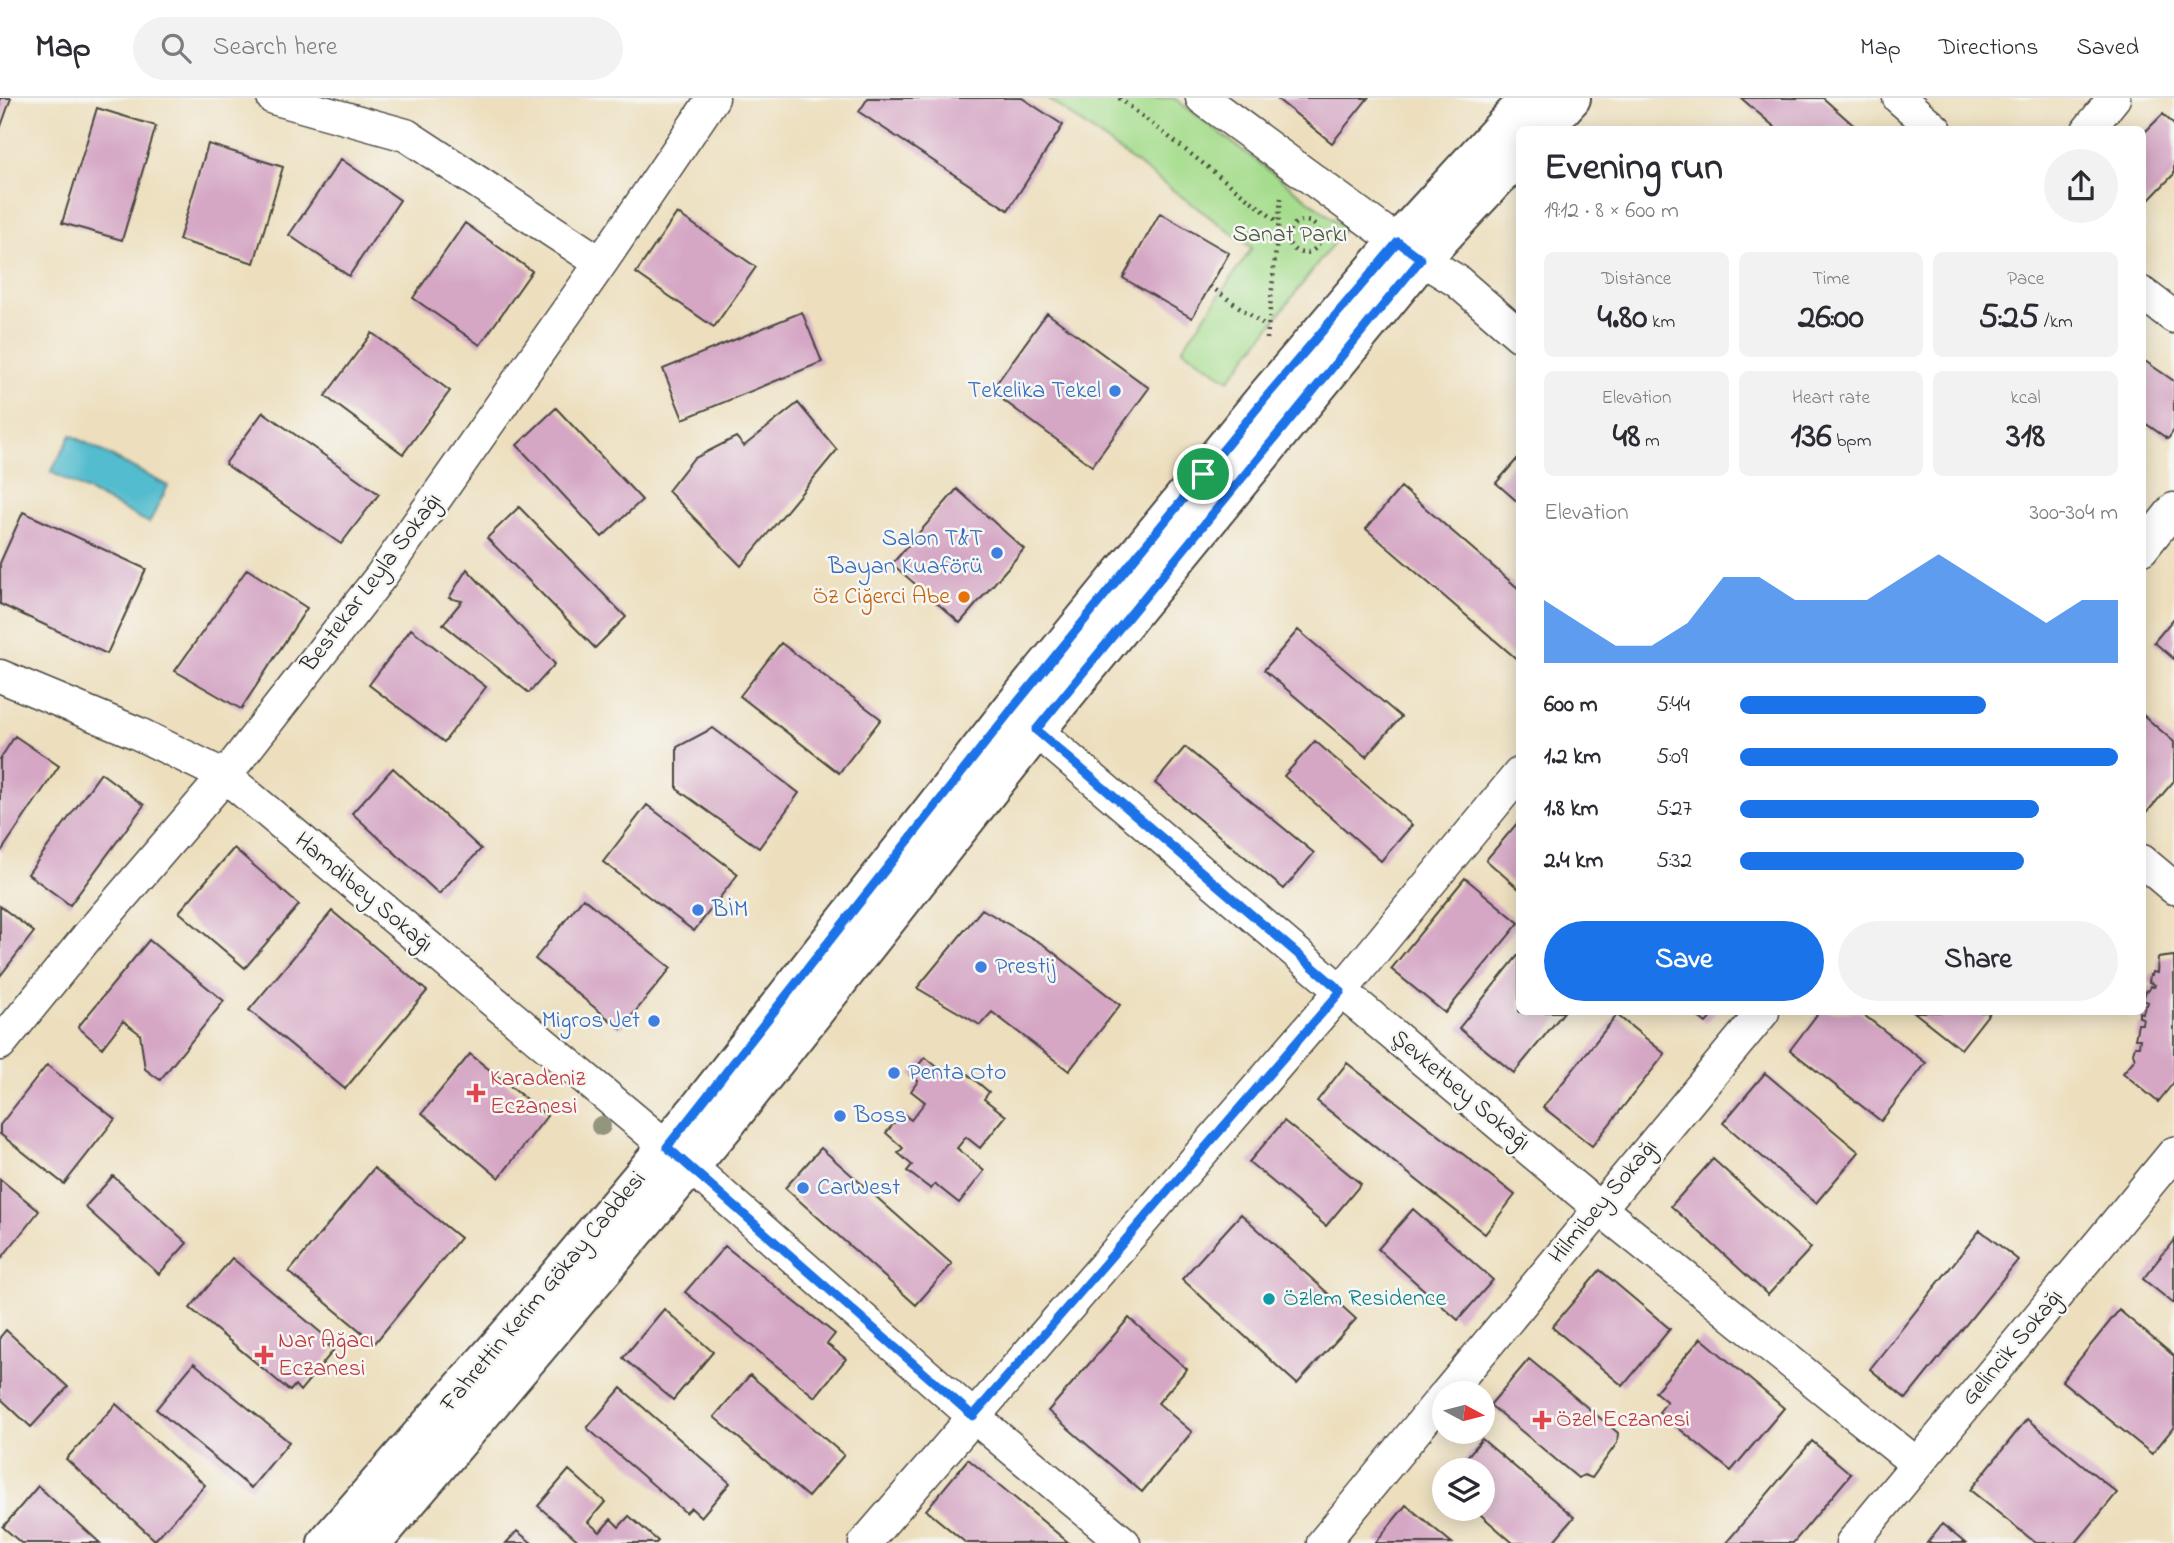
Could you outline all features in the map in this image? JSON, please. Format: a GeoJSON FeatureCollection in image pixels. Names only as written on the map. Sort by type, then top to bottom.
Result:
{"type":"FeatureCollection","features":[{"type":"Feature","properties":{"kind":"main road","name":"Fahrettin Kerim Gökay Caddesi"},"geometry":{"type":"LineString","coordinates":[[384,1539],[679,1157],[1024,720],[1410,250],[1530,98]]}},
{"type":"Feature","properties":{"kind":"main road"},"geometry":{"type":"LineString","coordinates":[[1546,126],[1572,98]]}},
{"type":"Feature","properties":{"kind":"main road","name":"Fahrettin Kerim Gökay Caddesi"},"geometry":{"type":"LineString","coordinates":[[1024,720],[1267,396],[1410,250],[1516,157]]}},
{"type":"Feature","properties":{"kind":"main road","name":"Fahrettin Kerim Gökay Caddesi"},"geometry":{"type":"LineString","coordinates":[[327,1543],[521,1321],[679,1157]]}},
{"type":"Feature","properties":{"kind":"street"},"geometry":{"type":"LineString","coordinates":[[273,98],[406,135],[601,263]]}},
{"type":"Feature","properties":{"kind":"street","name":"Bestekar Leyla Sokağı"},"geometry":{"type":"LineString","coordinates":[[0,1044],[87,937],[225,776],[381,576],[601,263],[713,98]]}},
{"type":"Feature","properties":{"kind":"street"},"geometry":{"type":"LineString","coordinates":[[1202,98],[1284,160],[1457,281],[1516,332]]}},
{"type":"Feature","properties":{"kind":"street"},"geometry":{"type":"LineString","coordinates":[[1899,98],[1931,126]]}},
{"type":"Feature","properties":{"kind":"street"},"geometry":{"type":"LineString","coordinates":[[2091,126],[2114,98]]}},
{"type":"Feature","properties":{"kind":"street"},"geometry":{"type":"LineString","coordinates":[[2146,296],[2174,317]]}},
{"type":"Feature","properties":{"kind":"street"},"geometry":{"type":"LineString","coordinates":[[2146,544],[2174,509]]}},
{"type":"Feature","properties":{"kind":"street","name":"Hamdibey Sokağı"},"geometry":{"type":"LineString","coordinates":[[0,676],[137,733],[225,776],[679,1157],[973,1416],[1124,1543]]}},
{"type":"Feature","properties":{"kind":"street","name":"Şevketbey Sokağı"},"geometry":{"type":"LineString","coordinates":[[1024,720],[1599,1208],[1917,1464]]}},
{"type":"Feature","properties":{"kind":"street"},"geometry":{"type":"LineString","coordinates":[[865,1543],[1341,991],[1516,778]]}},
{"type":"Feature","properties":{"kind":"street"},"geometry":{"type":"LineString","coordinates":[[2146,864],[2174,888]]}},
{"type":"Feature","properties":{"kind":"street","name":"Hilmibey Sokağı"},"geometry":{"type":"LineString","coordinates":[[1457,1381],[1760,1015]]}},
{"type":"Feature","properties":{"kind":"street","name":"Gelincik Sokağı"},"geometry":{"type":"LineString","coordinates":[[1852,1543],[2174,1153]]}},
{"type":"Feature","properties":{"kind":"street","name":"Hilmibey Sokağı"},"geometry":{"type":"LineString","coordinates":[[1323,1543],[1432,1411]]}},
{"type":"Feature","properties":{"kind":"path"},"geometry":{"type":"LineString","coordinates":[[1119,98],[1278,223]]}},
{"type":"Feature","properties":{"kind":"path"},"geometry":{"type":"LineString","coordinates":[[1267,396],[1267,328],[1284,160]]}},
{"type":"Feature","properties":{"kind":"path"},"geometry":{"type":"LineString","coordinates":[[1299,222],[1309,222],[1317,228],[1321,237],[1318,247],[1310,253],[1300,253],[1292,247],[1288,238],[1291,228],[1299,222]]}},
{"type":"Feature","properties":{"kind":"path"},"geometry":{"type":"LineString","coordinates":[[1278,237],[1288,238]]}},
{"type":"Feature","properties":{"kind":"path"},"geometry":{"type":"LineString","coordinates":[[1210,286],[1267,328]]}},
{"type":"Feature","properties":{"kind":"green space","name":"Sanat Parkı"},"geometry":{"type":"Polygon","coordinates":[[[1047,98],[1174,98],[1345,228],[1229,380],[1182,349],[1252,248],[1047,98]]]}},
{"type":"Feature","properties":{"kind":"water"},"geometry":{"type":"Polygon","coordinates":[[[71,435],[168,486],[149,523],[51,472],[71,435]]]}},
{"type":"Feature","properties":{"kind":"building"},"geometry":{"type":"Polygon","coordinates":[[[0,98],[11,98],[0,129],[0,98]]]}},
{"type":"Feature","properties":{"kind":"building"},"geometry":{"type":"Polygon","coordinates":[[[868,98],[1022,98],[1063,125],[1008,210],[859,112],[868,98]]]}},
{"type":"Feature","properties":{"kind":"building"},"geometry":{"type":"Polygon","coordinates":[[[1276,98],[1368,98],[1332,143],[1276,98]]]}},
{"type":"Feature","properties":{"kind":"building"},"geometry":{"type":"Polygon","coordinates":[[[1741,98],[1823,98],[1854,126],[1773,126],[1741,98]]]}},
{"type":"Feature","properties":{"kind":"building"},"geometry":{"type":"Polygon","coordinates":[[[97,108],[156,126],[122,240],[62,223],[97,108]]]}},
{"type":"Feature","properties":{"kind":"building"},"geometry":{"type":"Polygon","coordinates":[[[2163,114],[2174,125],[2174,174],[2146,203],[2146,131],[2163,114]]]}},
{"type":"Feature","properties":{"kind":"building"},"geometry":{"type":"Polygon","coordinates":[[[208,144],[283,167],[254,263],[179,240],[208,144]]]}},
{"type":"Feature","properties":{"kind":"building"},"geometry":{"type":"Polygon","coordinates":[[[341,159],[400,200],[349,276],[289,235],[341,159]]]}},
{"type":"Feature","properties":{"kind":"building"},"geometry":{"type":"Polygon","coordinates":[[[677,213],[756,267],[714,327],[636,273],[677,213]]]}},
{"type":"Feature","properties":{"kind":"building"},"geometry":{"type":"Polygon","coordinates":[[[1160,213],[1229,253],[1192,318],[1123,278],[1160,213]]]}},
{"type":"Feature","properties":{"kind":"building"},"geometry":{"type":"Polygon","coordinates":[[[465,223],[532,271],[480,345],[413,298],[465,223]]]}},
{"type":"Feature","properties":{"kind":"building"},"geometry":{"type":"Polygon","coordinates":[[[802,312],[822,362],[683,419],[663,369],[802,312]]]}},
{"type":"Feature","properties":{"kind":"building"},"geometry":{"type":"Polygon","coordinates":[[[1047,313],[1149,388],[1092,466],[991,391],[1047,313]]]}},
{"type":"Feature","properties":{"kind":"building"},"geometry":{"type":"Polygon","coordinates":[[[372,333],[450,391],[403,454],[325,396],[372,333]]]}},
{"type":"Feature","properties":{"kind":"building"},"geometry":{"type":"Polygon","coordinates":[[[2146,362],[2174,381],[2174,430],[2168,439],[2146,424],[2146,362]]]}},
{"type":"Feature","properties":{"kind":"building"},"geometry":{"type":"Polygon","coordinates":[[[798,403],[837,450],[741,566],[668,491],[693,459],[736,437],[744,446],[798,403]]]}},
{"type":"Feature","properties":{"kind":"building"},"geometry":{"type":"Polygon","coordinates":[[[556,408],[642,500],[602,537],[517,445],[556,408]]]}},
{"type":"Feature","properties":{"kind":"building"},"geometry":{"type":"Polygon","coordinates":[[[263,412],[379,494],[341,544],[225,464],[263,412]]]}},
{"type":"Feature","properties":{"kind":"building"},"geometry":{"type":"Polygon","coordinates":[[[1516,460],[1516,500],[1496,483],[1516,460]]]}},
{"type":"Feature","properties":{"kind":"building"},"geometry":{"type":"Polygon","coordinates":[[[1401,487],[1516,586],[1516,658],[1366,529],[1401,487]]]}},
{"type":"Feature","properties":{"kind":"building"},"geometry":{"type":"Polygon","coordinates":[[[957,489],[1024,549],[960,623],[892,564],[957,489]]]}},
{"type":"Feature","properties":{"kind":"building"},"geometry":{"type":"Polygon","coordinates":[[[519,507],[626,617],[595,648],[487,538],[519,507]]]}},
{"type":"Feature","properties":{"kind":"building"},"geometry":{"type":"Polygon","coordinates":[[[23,512],[146,569],[107,654],[0,604],[0,563],[23,512]]]}},
{"type":"Feature","properties":{"kind":"building"},"geometry":{"type":"Polygon","coordinates":[[[247,569],[307,608],[241,709],[175,671],[247,569]]]}},
{"type":"Feature","properties":{"kind":"building"},"geometry":{"type":"Polygon","coordinates":[[[467,569],[555,664],[529,693],[443,624],[462,601],[449,598],[467,569]]]}},
{"type":"Feature","properties":{"kind":"building"},"geometry":{"type":"Polygon","coordinates":[[[2174,618],[2174,659],[2154,642],[2174,618]]]}},
{"type":"Feature","properties":{"kind":"building"},"geometry":{"type":"Polygon","coordinates":[[[411,629],[486,687],[444,742],[369,685],[411,629]]]}},
{"type":"Feature","properties":{"kind":"building"},"geometry":{"type":"Polygon","coordinates":[[[1298,630],[1401,717],[1366,757],[1264,670],[1298,630]]]}},
{"type":"Feature","properties":{"kind":"building"},"geometry":{"type":"Polygon","coordinates":[[[781,643],[881,719],[839,773],[740,696],[781,643]]]}},
{"type":"Feature","properties":{"kind":"building"},"geometry":{"type":"Polygon","coordinates":[[[2146,718],[2174,742],[2174,781],[2146,813],[2146,718]]]}},
{"type":"Feature","properties":{"kind":"building"},"geometry":{"type":"Polygon","coordinates":[[[713,728],[799,793],[759,848],[677,789],[677,747],[713,728]]]}},
{"type":"Feature","properties":{"kind":"building"},"geometry":{"type":"Polygon","coordinates":[[[15,736],[59,766],[0,853],[0,759],[15,736]]]}},
{"type":"Feature","properties":{"kind":"building"},"geometry":{"type":"Polygon","coordinates":[[[1315,741],[1412,825],[1381,861],[1284,776],[1315,741]]]}},
{"type":"Feature","properties":{"kind":"building"},"geometry":{"type":"Polygon","coordinates":[[[1185,747],[1314,853],[1284,889],[1155,783],[1185,747]]]}},
{"type":"Feature","properties":{"kind":"building"},"geometry":{"type":"Polygon","coordinates":[[[393,768],[481,849],[439,894],[352,813],[393,768]]]}},
{"type":"Feature","properties":{"kind":"building"},"geometry":{"type":"Polygon","coordinates":[[[101,773],[144,805],[70,905],[28,874],[101,773]]]}},
{"type":"Feature","properties":{"kind":"building"},"geometry":{"type":"Polygon","coordinates":[[[647,805],[738,874],[694,931],[603,862],[647,805]]]}},
{"type":"Feature","properties":{"kind":"building"},"geometry":{"type":"Polygon","coordinates":[[[1516,825],[1516,886],[1486,860],[1516,825]]]}},
{"type":"Feature","properties":{"kind":"building"},"geometry":{"type":"Polygon","coordinates":[[[234,848],[299,905],[245,968],[179,912],[234,848]]]}},
{"type":"Feature","properties":{"kind":"building"},"geometry":{"type":"Polygon","coordinates":[[[1465,878],[1516,920],[1516,927],[1445,1013],[1391,969],[1465,878]]]}},
{"type":"Feature","properties":{"kind":"building"},"geometry":{"type":"Polygon","coordinates":[[[583,898],[671,968],[621,1029],[535,959],[583,898]]]}},
{"type":"Feature","properties":{"kind":"building"},"geometry":{"type":"Polygon","coordinates":[[[0,906],[34,932],[0,976],[0,906]]]}},
{"type":"Feature","properties":{"kind":"building"},"geometry":{"type":"Polygon","coordinates":[[[982,909],[1044,945],[1120,1005],[1069,1071],[992,1012],[980,1025],[917,988],[982,909]]]}},
{"type":"Feature","properties":{"kind":"building"},"geometry":{"type":"Polygon","coordinates":[[[332,911],[427,991],[345,1089],[249,1010],[332,911]]]}},
{"type":"Feature","properties":{"kind":"building"},"geometry":{"type":"Polygon","coordinates":[[[149,940],[224,1001],[160,1080],[145,1069],[140,1034],[123,1021],[102,1048],[78,1027],[149,940]]]}},
{"type":"Feature","properties":{"kind":"building"},"geometry":{"type":"Polygon","coordinates":[[[2174,956],[2174,1082],[2158,1102],[2123,1073],[2135,1059],[2135,1046],[2139,1046],[2140,1039],[2135,1039],[2138,1024],[2142,1024],[2143,1018],[2139,1015],[2146,1015],[2146,991],[2155,985],[2149,982],[2150,975],[2157,973],[2158,958],[2174,956]]]}},
{"type":"Feature","properties":{"kind":"building"},"geometry":{"type":"Polygon","coordinates":[[[1516,958],[1516,1015],[1562,1015],[1514,1073],[1459,1028],[1516,958]]]}},
{"type":"Feature","properties":{"kind":"building"},"geometry":{"type":"Polygon","coordinates":[[[1617,1015],[1665,1054],[1592,1146],[1543,1107],[1617,1015]]]}},
{"type":"Feature","properties":{"kind":"building"},"geometry":{"type":"Polygon","coordinates":[[[1696,1015],[1713,1015],[1706,1023],[1696,1015]]]}},
{"type":"Feature","properties":{"kind":"building"},"geometry":{"type":"Polygon","coordinates":[[[1817,1015],[1864,1015],[1926,1063],[1881,1121],[1790,1050],[1817,1015]]]}},
{"type":"Feature","properties":{"kind":"building"},"geometry":{"type":"Polygon","coordinates":[[[1918,1015],[1988,1015],[1961,1049],[1918,1015]]]}},
{"type":"Feature","properties":{"kind":"building"},"geometry":{"type":"Polygon","coordinates":[[[470,1054],[547,1116],[499,1178],[422,1113],[470,1054]]]}},
{"type":"Feature","properties":{"kind":"building"},"geometry":{"type":"Polygon","coordinates":[[[925,1057],[942,1071],[946,1067],[959,1077],[964,1071],[989,1092],[984,1099],[1006,1116],[980,1148],[966,1137],[957,1148],[984,1171],[959,1203],[935,1184],[931,1189],[907,1171],[912,1165],[898,1153],[903,1148],[886,1133],[902,1113],[911,1120],[925,1102],[911,1091],[918,1081],[910,1075],[925,1057]]]}},
{"type":"Feature","properties":{"kind":"building"},"geometry":{"type":"Polygon","coordinates":[[[1347,1063],[1515,1195],[1485,1234],[1317,1101],[1347,1063]]]}},
{"type":"Feature","properties":{"kind":"building"},"geometry":{"type":"Polygon","coordinates":[[[47,1065],[115,1119],[64,1184],[0,1134],[0,1125],[47,1065]]]}},
{"type":"Feature","properties":{"kind":"building"},"geometry":{"type":"Polygon","coordinates":[[[1765,1073],[1859,1152],[1816,1203],[1723,1123],[1765,1073]]]}},
{"type":"Feature","properties":{"kind":"building"},"geometry":{"type":"Polygon","coordinates":[[[1284,1121],[1361,1184],[1326,1226],[1249,1162],[1284,1121]]]}},
{"type":"Feature","properties":{"kind":"building"},"geometry":{"type":"Polygon","coordinates":[[[821,1148],[952,1264],[916,1305],[785,1188],[821,1148]]]}},
{"type":"Feature","properties":{"kind":"building"},"geometry":{"type":"Polygon","coordinates":[[[1713,1159],[1811,1248],[1768,1295],[1671,1206],[1713,1159]]]}},
{"type":"Feature","properties":{"kind":"building"},"geometry":{"type":"Polygon","coordinates":[[[374,1168],[460,1238],[375,1343],[289,1272],[374,1168]]]}},
{"type":"Feature","properties":{"kind":"building"},"geometry":{"type":"Polygon","coordinates":[[[113,1176],[187,1243],[159,1274],[85,1207],[113,1176]]]}},
{"type":"Feature","properties":{"kind":"building"},"geometry":{"type":"Polygon","coordinates":[[[0,1179],[39,1211],[0,1260],[0,1179]]]}},
{"type":"Feature","properties":{"kind":"building"},"geometry":{"type":"Polygon","coordinates":[[[1413,1209],[1493,1280],[1458,1320],[1378,1249],[1413,1209]]]}},
{"type":"Feature","properties":{"kind":"building","name":"Özlem Residence"},"geometry":{"type":"Polygon","coordinates":[[[1241,1214],[1356,1319],[1297,1384],[1182,1279],[1241,1214]]]}},
{"type":"Feature","properties":{"kind":"building"},"geometry":{"type":"Polygon","coordinates":[[[1980,1230],[2018,1260],[1906,1399],[1870,1369],[1980,1230]]]}},
{"type":"Feature","properties":{"kind":"building"},"geometry":{"type":"Polygon","coordinates":[[[2174,1240],[2174,1304],[2143,1279],[2174,1240]]]}},
{"type":"Feature","properties":{"kind":"building"},"geometry":{"type":"Polygon","coordinates":[[[725,1246],[835,1334],[827,1344],[846,1359],[815,1397],[685,1292],[725,1246]]]}},
{"type":"Feature","properties":{"kind":"building"},"geometry":{"type":"Polygon","coordinates":[[[232,1258],[332,1342],[328,1346],[333,1351],[300,1391],[295,1385],[290,1391],[190,1308],[232,1258]]]}},
{"type":"Feature","properties":{"kind":"building"},"geometry":{"type":"Polygon","coordinates":[[[1600,1270],[1670,1329],[1623,1386],[1552,1327],[1600,1270]]]}},
{"type":"Feature","properties":{"kind":"building"},"geometry":{"type":"Polygon","coordinates":[[[664,1309],[713,1352],[673,1400],[623,1358],[664,1309]]]}},
{"type":"Feature","properties":{"kind":"building"},"geometry":{"type":"Polygon","coordinates":[[[2119,1310],[2174,1356],[2174,1427],[2152,1454],[2062,1381],[2119,1310]]]}},
{"type":"Feature","properties":{"kind":"building"},"geometry":{"type":"Polygon","coordinates":[[[1129,1318],[1187,1369],[1158,1403],[1192,1432],[1142,1492],[1048,1411],[1129,1318]]]}},
{"type":"Feature","properties":{"kind":"building"},"geometry":{"type":"Polygon","coordinates":[[[6,1330],[68,1387],[31,1427],[0,1398],[0,1337],[6,1330]]]}},
{"type":"Feature","properties":{"kind":"building"},"geometry":{"type":"Polygon","coordinates":[[[1701,1338],[1784,1408],[1731,1471],[1659,1412],[1667,1402],[1655,1392],[1701,1338]]]}},
{"type":"Feature","properties":{"kind":"building"},"geometry":{"type":"Polygon","coordinates":[[[1529,1359],[1618,1433],[1617,1443],[1592,1478],[1584,1475],[1578,1478],[1495,1409],[1495,1399],[1529,1359]]]}},
{"type":"Feature","properties":{"kind":"building"},"geometry":{"type":"Polygon","coordinates":[[[194,1363],[289,1442],[251,1488],[156,1409],[194,1363]]]}},
{"type":"Feature","properties":{"kind":"building"},"geometry":{"type":"Polygon","coordinates":[[[750,1375],[844,1455],[808,1497],[714,1417],[750,1375]]]}},
{"type":"Feature","properties":{"kind":"building"},"geometry":{"type":"Polygon","coordinates":[[[621,1388],[730,1483],[701,1517],[691,1508],[686,1513],[587,1428],[621,1388]]]}},
{"type":"Feature","properties":{"kind":"building"},"geometry":{"type":"Polygon","coordinates":[[[116,1404],[205,1485],[155,1540],[66,1459],[116,1404]]]}},
{"type":"Feature","properties":{"kind":"building"},"geometry":{"type":"Polygon","coordinates":[[[2027,1419],[2117,1493],[2076,1543],[2036,1543],[1970,1490],[2027,1419]]]}},
{"type":"Feature","properties":{"kind":"building"},"geometry":{"type":"Polygon","coordinates":[[[1812,1441],[1851,1474],[1793,1543],[1726,1543],[1812,1441]]]}},
{"type":"Feature","properties":{"kind":"building"},"geometry":{"type":"Polygon","coordinates":[[[1478,1444],[1488,1444],[1574,1517],[1552,1543],[1513,1543],[1488,1521],[1495,1521],[1495,1458],[1466,1458],[1478,1444]]]}},
{"type":"Feature","properties":{"kind":"building"},"geometry":{"type":"Polygon","coordinates":[[[968,1459],[1069,1543],[966,1543],[926,1510],[968,1459]]]}},
{"type":"Feature","properties":{"kind":"building"},"geometry":{"type":"Polygon","coordinates":[[[569,1470],[605,1502],[588,1522],[600,1532],[611,1519],[619,1527],[629,1516],[658,1541],[581,1543],[538,1506],[569,1470]]]}},
{"type":"Feature","properties":{"kind":"building"},"geometry":{"type":"Polygon","coordinates":[[[38,1486],[100,1543],[21,1543],[3,1527],[38,1486]]]}},
{"type":"Feature","properties":{"kind":"building"},"geometry":{"type":"Polygon","coordinates":[[[1406,1505],[1452,1543],[1375,1543],[1406,1505]]]}},
{"type":"Feature","properties":{"kind":"building"},"geometry":{"type":"Polygon","coordinates":[[[1942,1524],[1965,1543],[1927,1543],[1942,1524]]]}},
{"type":"Feature","properties":{"kind":"building"},"geometry":{"type":"Polygon","coordinates":[[[517,1531],[532,1543],[506,1543],[517,1531]]]}},
{"type":"Feature","properties":{"kind":"place","name":"Tekelika Tekel"},"geometry":{"type":"Point","coordinates":[1115,391]}},
{"type":"Feature","properties":{"kind":"place","name":"Salon T&T Bayan Kuaförü"},"geometry":{"type":"Point","coordinates":[997,553]}},
{"type":"Feature","properties":{"kind":"place","name":"Öz Ciğerci Abe"},"geometry":{"type":"Point","coordinates":[964,597]}},
{"type":"Feature","properties":{"kind":"place","name":"BİM"},"geometry":{"type":"Point","coordinates":[698,910]}},
{"type":"Feature","properties":{"kind":"place","name":"Prestij"},"geometry":{"type":"Point","coordinates":[981,967]}},
{"type":"Feature","properties":{"kind":"place","name":"Migros Jet"},"geometry":{"type":"Point","coordinates":[654,1021]}},
{"type":"Feature","properties":{"kind":"place","name":"Penta Oto"},"geometry":{"type":"Point","coordinates":[894,1073]}},
{"type":"Feature","properties":{"kind":"place","name":"Karadeniz Eczanesi"},"geometry":{"type":"Point","coordinates":[476,1093]}},
{"type":"Feature","properties":{"kind":"place","name":"Boss"},"geometry":{"type":"Point","coordinates":[840,1116]}},
{"type":"Feature","properties":{"kind":"place","name":"CarWest"},"geometry":{"type":"Point","coordinates":[803,1188]}},
{"type":"Feature","properties":{"kind":"place","name":"Özlem Residence"},"geometry":{"type":"Point","coordinates":[1269,1299]}},
{"type":"Feature","properties":{"kind":"place","name":"Nar Ağacı Eczanesi"},"geometry":{"type":"Point","coordinates":[264,1355]}},
{"type":"Feature","properties":{"kind":"place","name":"Özel Eczanesi"},"geometry":{"type":"Point","coordinates":[1542,1420]}},
{"type":"Feature","properties":{"kind":"route"},"geometry":{"type":"LineString","coordinates":[[1398,242],[1421,259],[1036,730],[1341,991],[973,1416],[667,1147],[1012,709],[1203,474],[1398,242]]}}]}
